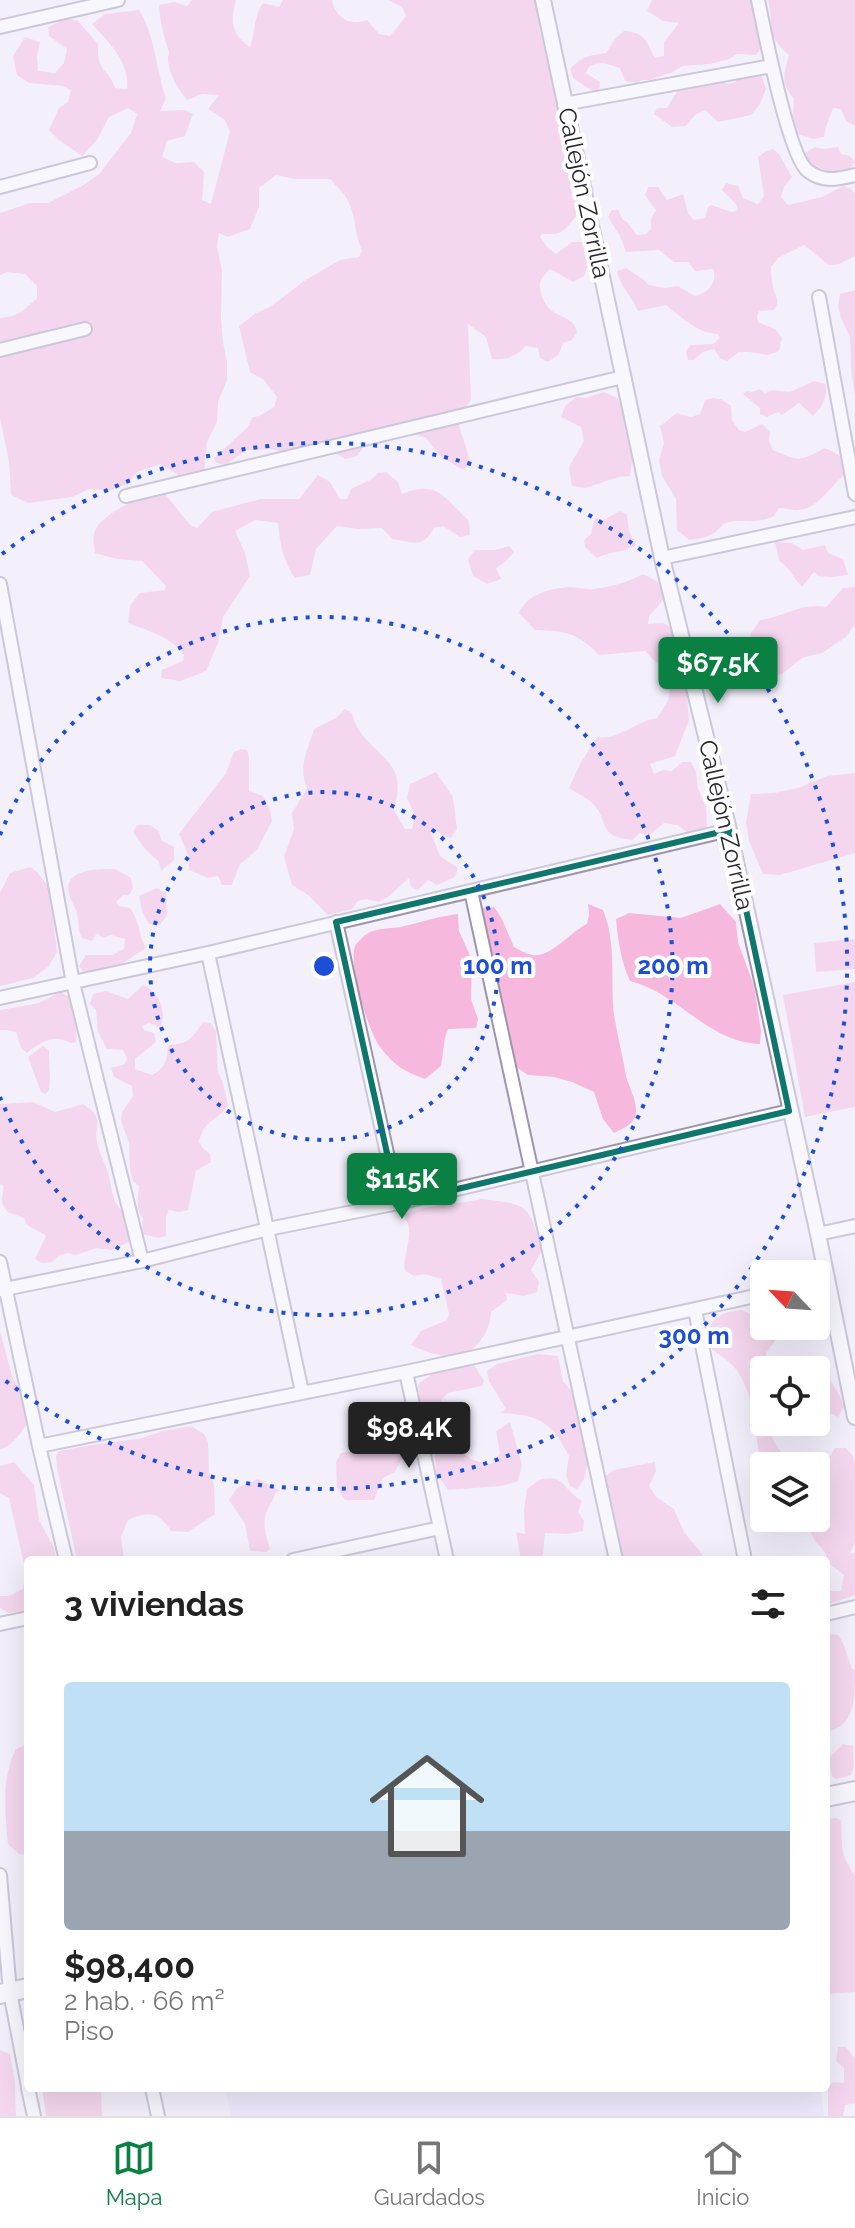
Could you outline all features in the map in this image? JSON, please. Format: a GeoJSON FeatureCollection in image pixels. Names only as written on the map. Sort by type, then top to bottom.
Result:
{"type":"FeatureCollection","features":[{"type":"Feature","properties":{"kind":"main road"},"geometry":{"type":"LineString","coordinates":[[830,1796],[855,1791]]}},
{"type":"Feature","properties":{"kind":"street"},"geometry":{"type":"LineString","coordinates":[[0,27],[118,0]]}},
{"type":"Feature","properties":{"kind":"street","name":"Callejón Zorrilla"},"geometry":{"type":"LineString","coordinates":[[543,0],[662,558],[729,830],[818,1234],[820,1260]]}},
{"type":"Feature","properties":{"kind":"street"},"geometry":{"type":"LineString","coordinates":[[758,0],[795,154],[806,171],[831,181],[855,175]]}},
{"type":"Feature","properties":{"kind":"street"},"geometry":{"type":"LineString","coordinates":[[564,104],[772,66]]}},
{"type":"Feature","properties":{"kind":"street"},"geometry":{"type":"LineString","coordinates":[[0,187],[90,163]]}},
{"type":"Feature","properties":{"kind":"street"},"geometry":{"type":"LineString","coordinates":[[819,297],[855,494]]}},
{"type":"Feature","properties":{"kind":"street"},"geometry":{"type":"LineString","coordinates":[[0,350],[85,329]]}},
{"type":"Feature","properties":{"kind":"street"},"geometry":{"type":"LineString","coordinates":[[126,496],[623,377]]}},
{"type":"Feature","properties":{"kind":"street"},"geometry":{"type":"LineString","coordinates":[[662,558],[855,517]]}},
{"type":"Feature","properties":{"kind":"street"},"geometry":{"type":"LineString","coordinates":[[0,584],[73,983],[142,1261]]}},
{"type":"Feature","properties":{"kind":"street"},"geometry":{"type":"LineString","coordinates":[[0,998],[208,953],[729,830]]}},
{"type":"Feature","properties":{"kind":"street"},"geometry":{"type":"LineString","coordinates":[[471,891],[615,1556]]}},
{"type":"Feature","properties":{"kind":"street"},"geometry":{"type":"LineString","coordinates":[[336,922],[398,1203]]}},
{"type":"Feature","properties":{"kind":"street"},"geometry":{"type":"LineString","coordinates":[[208,953],[302,1392]]}},
{"type":"Feature","properties":{"kind":"street"},"geometry":{"type":"LineString","coordinates":[[3,1289],[142,1261],[268,1229],[398,1203],[789,1111]]}},
{"type":"Feature","properties":{"kind":"street"},"geometry":{"type":"LineString","coordinates":[[818,1234],[855,1226]]}},
{"type":"Feature","properties":{"kind":"street"},"geometry":{"type":"LineString","coordinates":[[0,1262],[3,1289],[65,1556]]}},
{"type":"Feature","properties":{"kind":"street"},"geometry":{"type":"LineString","coordinates":[[39,1446],[406,1372],[750,1297]]}},
{"type":"Feature","properties":{"kind":"street"},"geometry":{"type":"LineString","coordinates":[[695,1310],[744,1556]]}},
{"type":"Feature","properties":{"kind":"street","name":"Callejón Zorrilla"},"geometry":{"type":"LineString","coordinates":[[830,1315],[855,1417]]}},
{"type":"Feature","properties":{"kind":"street"},"geometry":{"type":"LineString","coordinates":[[406,1372],[446,1556]]}},
{"type":"Feature","properties":{"kind":"street"},"geometry":{"type":"LineString","coordinates":[[311,1556],[440,1528]]}},
{"type":"Feature","properties":{"kind":"street"},"geometry":{"type":"LineString","coordinates":[[830,1613],[855,1607]]}},
{"type":"Feature","properties":{"kind":"street"},"geometry":{"type":"LineString","coordinates":[[0,1624],[24,1619]]}},
{"type":"Feature","properties":{"kind":"street"},"geometry":{"type":"LineString","coordinates":[[0,1875],[24,2061]]}},
{"type":"Feature","properties":{"kind":"street"},"geometry":{"type":"LineString","coordinates":[[29,2092],[34,2116]]}},
{"type":"Feature","properties":{"kind":"street"},"geometry":{"type":"LineString","coordinates":[[153,2092],[158,2116]]}},
{"type":"Feature","properties":{"kind":"highlighted area"},"geometry":{"type":"Polygon","coordinates":[[[729,830],[789,1111],[398,1203],[336,922],[729,830]]]}},
{"type":"Feature","properties":{"kind":"shaded area"},"geometry":{"type":"Polygon","coordinates":[[[192,0],[236,0],[234,26],[239,37],[250,47],[263,3],[279,7],[283,0],[332,0],[336,11],[344,19],[355,22],[367,20],[379,34],[390,36],[406,16],[402,7],[388,0],[536,0],[539,29],[571,153],[588,168],[594,191],[565,229],[540,237],[556,254],[572,242],[584,242],[592,255],[584,276],[573,282],[550,269],[541,280],[546,305],[570,321],[577,332],[572,340],[563,343],[559,354],[548,362],[540,358],[538,348],[526,346],[510,357],[492,359],[486,337],[468,324],[471,400],[458,420],[470,465],[463,470],[440,456],[426,438],[397,429],[372,436],[357,456],[345,459],[327,448],[300,458],[272,449],[247,450],[225,465],[216,463],[214,458],[247,428],[253,417],[274,407],[277,397],[263,379],[250,372],[239,326],[340,260],[359,257],[362,250],[349,202],[330,179],[295,179],[276,175],[259,188],[259,207],[250,229],[228,237],[219,233],[217,246],[222,271],[221,317],[227,380],[218,402],[217,422],[207,442],[204,471],[187,486],[177,474],[160,464],[137,472],[127,484],[111,490],[89,489],[72,497],[28,503],[11,495],[9,462],[0,418],[0,318],[16,314],[28,306],[37,298],[37,286],[25,274],[7,272],[0,275],[0,213],[30,203],[48,203],[99,174],[131,133],[137,114],[128,108],[109,117],[97,140],[82,156],[49,130],[59,108],[68,102],[71,90],[63,86],[29,83],[17,75],[13,56],[25,37],[40,42],[38,71],[55,73],[64,63],[67,49],[49,36],[48,27],[67,18],[78,21],[98,44],[101,66],[115,88],[127,89],[122,62],[92,24],[105,14],[139,10],[149,30],[166,98],[160,111],[185,110],[193,114],[185,136],[167,141],[162,157],[176,163],[194,162],[204,172],[202,200],[211,204],[230,131],[224,119],[208,109],[219,95],[202,94],[187,100],[178,87],[169,67],[169,53],[159,11],[159,5],[174,2],[187,6],[192,0]]]}},
{"type":"Feature","properties":{"kind":"shaded area"},"geometry":{"type":"Polygon","coordinates":[[[652,0],[757,0],[767,39],[756,55],[737,54],[710,64],[682,66],[638,83],[625,81],[620,68],[597,64],[589,67],[586,73],[600,82],[599,90],[594,92],[573,78],[570,69],[575,64],[586,57],[606,53],[624,31],[641,36],[655,58],[664,56],[664,42],[679,23],[663,21],[647,11],[652,0]]]}},
{"type":"Feature","properties":{"kind":"shaded area"},"geometry":{"type":"Polygon","coordinates":[[[768,0],[855,0],[855,126],[846,121],[841,109],[833,108],[824,137],[814,139],[797,134],[793,116],[794,99],[784,78],[789,55],[774,36],[768,0]]]}},
{"type":"Feature","properties":{"kind":"shaded area"},"geometry":{"type":"Polygon","coordinates":[[[750,70],[761,74],[766,89],[751,115],[718,122],[705,110],[695,115],[686,126],[672,127],[654,114],[657,108],[667,108],[679,88],[720,81],[727,84],[736,82],[740,73],[750,70]]]}},
{"type":"Feature","properties":{"kind":"shaded area"},"geometry":{"type":"Polygon","coordinates":[[[815,147],[838,147],[841,154],[850,156],[855,162],[847,172],[832,174],[808,162],[805,153],[815,147]]]}},
{"type":"Feature","properties":{"kind":"shaded area"},"geometry":{"type":"Polygon","coordinates":[[[773,149],[792,177],[781,197],[788,205],[822,197],[843,186],[855,194],[855,256],[829,265],[804,245],[778,258],[771,267],[776,307],[774,310],[759,311],[757,316],[758,322],[775,329],[782,338],[779,351],[768,355],[739,352],[727,361],[720,358],[714,349],[688,360],[686,352],[690,345],[713,344],[720,338],[718,334],[697,328],[666,305],[638,311],[617,271],[626,268],[649,285],[665,288],[678,286],[695,296],[711,286],[713,269],[695,271],[688,262],[674,262],[659,250],[626,252],[608,217],[612,210],[618,210],[637,235],[646,234],[651,229],[651,219],[656,210],[645,195],[648,187],[658,187],[667,200],[683,194],[688,213],[694,220],[705,218],[711,205],[732,212],[738,210],[722,190],[726,183],[738,186],[743,198],[758,204],[764,196],[758,157],[773,149]]]}},
{"type":"Feature","properties":{"kind":"shaded area"},"geometry":{"type":"Polygon","coordinates":[[[855,290],[855,397],[850,337],[838,306],[840,294],[855,290]]]}},
{"type":"Feature","properties":{"kind":"shaded area"},"geometry":{"type":"Polygon","coordinates":[[[814,381],[826,384],[826,389],[824,402],[813,416],[799,403],[782,415],[778,412],[767,417],[760,414],[760,408],[743,394],[760,389],[765,393],[771,390],[790,392],[814,381]]]}},
{"type":"Feature","properties":{"kind":"shaded area"},"geometry":{"type":"Polygon","coordinates":[[[604,392],[617,398],[621,406],[633,451],[630,476],[585,488],[572,486],[569,467],[584,441],[581,427],[561,417],[565,406],[576,397],[586,398],[604,392]]]}},
{"type":"Feature","properties":{"kind":"shaded area"},"geometry":{"type":"Polygon","coordinates":[[[721,399],[731,406],[732,420],[739,430],[745,432],[762,424],[770,432],[769,441],[773,450],[799,458],[824,448],[840,456],[846,474],[819,501],[806,508],[779,508],[774,516],[767,519],[727,523],[711,535],[689,540],[677,530],[676,499],[662,476],[659,460],[664,443],[660,426],[677,413],[691,417],[700,414],[705,400],[721,399]]]}},
{"type":"Feature","properties":{"kind":"shaded area"},"geometry":{"type":"Polygon","coordinates":[[[386,472],[398,482],[402,494],[424,489],[440,493],[469,521],[470,535],[460,537],[443,526],[434,528],[421,542],[411,542],[392,539],[382,528],[337,526],[316,549],[310,575],[295,578],[283,552],[278,523],[255,520],[235,531],[245,553],[250,576],[223,617],[218,643],[206,671],[180,681],[161,678],[162,670],[183,661],[184,655],[166,639],[128,623],[130,606],[140,593],[165,590],[166,586],[142,561],[95,553],[94,533],[97,526],[129,503],[161,489],[190,525],[197,528],[212,512],[261,499],[299,499],[318,475],[330,482],[340,499],[347,499],[351,489],[378,473],[386,472]]]}},
{"type":"Feature","properties":{"kind":"shaded area"},"geometry":{"type":"Polygon","coordinates":[[[620,511],[627,515],[629,531],[636,545],[597,558],[585,547],[584,540],[591,534],[595,518],[604,520],[620,511]]]}},
{"type":"Feature","properties":{"kind":"shaded area"},"geometry":{"type":"Polygon","coordinates":[[[775,542],[792,543],[803,550],[825,545],[828,553],[843,559],[848,575],[818,576],[814,572],[802,587],[779,561],[775,542]]]}},
{"type":"Feature","properties":{"kind":"shaded area"},"geometry":{"type":"Polygon","coordinates":[[[509,546],[514,552],[496,568],[501,579],[487,584],[473,576],[468,559],[475,550],[509,546]]]}},
{"type":"Feature","properties":{"kind":"shaded area"},"geometry":{"type":"Polygon","coordinates":[[[643,574],[664,585],[666,597],[649,616],[648,624],[663,623],[674,629],[686,684],[689,720],[675,756],[650,764],[654,774],[663,770],[672,771],[682,762],[691,762],[706,807],[707,828],[690,834],[677,825],[664,823],[649,835],[640,833],[632,840],[608,831],[591,802],[569,788],[597,737],[620,734],[657,718],[668,701],[671,678],[645,651],[599,655],[570,634],[535,630],[519,613],[528,601],[546,591],[568,587],[600,588],[643,574]]]}},
{"type":"Feature","properties":{"kind":"shaded area"},"geometry":{"type":"Polygon","coordinates":[[[855,587],[855,625],[846,637],[822,653],[802,658],[782,674],[765,675],[758,670],[754,657],[748,652],[751,633],[760,620],[809,606],[826,607],[843,588],[855,587]]]}},
{"type":"Feature","properties":{"kind":"shaded area"},"geometry":{"type":"Polygon","coordinates":[[[345,709],[352,713],[365,738],[392,766],[398,791],[393,809],[405,829],[412,829],[415,815],[407,798],[410,784],[436,772],[453,797],[457,829],[451,838],[436,830],[431,833],[440,856],[458,868],[455,877],[437,885],[428,880],[418,890],[411,887],[409,878],[378,902],[367,899],[358,901],[352,909],[328,915],[308,895],[292,885],[284,857],[294,829],[292,813],[307,789],[303,766],[314,729],[336,718],[345,709]]]}},
{"type":"Feature","properties":{"kind":"shaded area"},"geometry":{"type":"Polygon","coordinates":[[[247,750],[249,757],[249,791],[263,796],[272,821],[257,850],[240,864],[232,885],[222,885],[218,876],[208,878],[189,870],[189,857],[179,834],[226,773],[234,752],[247,750]]]}},
{"type":"Feature","properties":{"kind":"shaded area"},"geometry":{"type":"Polygon","coordinates":[[[855,773],[855,853],[780,875],[763,874],[749,841],[746,822],[751,794],[774,793],[798,788],[827,776],[855,773]]]}},
{"type":"Feature","properties":{"kind":"shaded area"},"geometry":{"type":"Polygon","coordinates":[[[137,825],[150,825],[159,831],[161,840],[174,847],[174,860],[161,871],[159,862],[133,832],[137,825]]]}},
{"type":"Feature","properties":{"kind":"shaded area"},"geometry":{"type":"Polygon","coordinates":[[[30,867],[55,894],[53,919],[57,952],[49,966],[33,978],[0,986],[0,893],[10,873],[30,867]]]}},
{"type":"Feature","properties":{"kind":"shaded area"},"geometry":{"type":"Polygon","coordinates":[[[115,869],[131,878],[133,888],[129,895],[123,895],[116,902],[119,906],[130,908],[146,948],[117,967],[87,976],[79,966],[86,955],[112,955],[124,949],[125,939],[111,935],[103,938],[97,933],[92,941],[82,938],[68,890],[69,883],[73,877],[86,871],[115,869]]]}},
{"type":"Feature","properties":{"kind":"shaded area"},"geometry":{"type":"Polygon","coordinates":[[[157,888],[166,893],[167,915],[160,925],[149,924],[139,896],[157,888]]]}},
{"type":"Feature","properties":{"kind":"shaded area"},"geometry":{"type":"Polygon","coordinates":[[[588,904],[603,910],[607,923],[612,949],[614,1015],[626,1076],[636,1107],[628,1126],[614,1133],[603,1119],[594,1092],[554,1077],[528,1075],[513,1065],[502,1001],[491,985],[477,915],[482,908],[494,907],[514,947],[539,955],[553,949],[587,924],[588,904]]]}},
{"type":"Feature","properties":{"kind":"shaded area"},"geometry":{"type":"Polygon","coordinates":[[[720,904],[736,922],[738,942],[754,986],[760,1044],[741,1041],[708,1026],[663,995],[630,981],[624,966],[616,919],[629,913],[681,918],[720,904]]]}},
{"type":"Feature","properties":{"kind":"shaded area"},"geometry":{"type":"Polygon","coordinates":[[[458,914],[459,931],[472,960],[471,999],[478,1019],[476,1028],[448,1029],[441,1066],[425,1079],[395,1063],[375,1039],[357,982],[355,946],[372,931],[458,914]]]}},
{"type":"Feature","properties":{"kind":"shaded area"},"geometry":{"type":"Polygon","coordinates":[[[855,939],[855,969],[816,972],[814,943],[855,939]]]}},
{"type":"Feature","properties":{"kind":"shaded area"},"geometry":{"type":"Polygon","coordinates":[[[855,982],[855,1107],[805,1117],[783,995],[855,982]]]}},
{"type":"Feature","properties":{"kind":"shaded area"},"geometry":{"type":"Polygon","coordinates":[[[143,985],[157,997],[163,1015],[160,1027],[149,1023],[142,1026],[144,1030],[154,1033],[156,1042],[135,1059],[135,1069],[152,1075],[157,1072],[165,1063],[168,1045],[185,1042],[203,1022],[211,1023],[216,1031],[218,1073],[228,1105],[201,1135],[199,1142],[210,1154],[211,1162],[196,1171],[188,1210],[169,1210],[166,1236],[159,1238],[142,1234],[139,1186],[133,1181],[129,1143],[121,1121],[122,1112],[133,1096],[132,1086],[114,1077],[111,1068],[125,1064],[127,1058],[123,1050],[107,1049],[98,1032],[96,1010],[90,1004],[93,994],[106,991],[128,999],[143,985]]]}},
{"type":"Feature","properties":{"kind":"shaded area"},"geometry":{"type":"Polygon","coordinates":[[[60,992],[70,997],[76,1042],[53,1039],[27,1053],[21,1048],[16,1032],[0,1030],[0,1010],[39,1003],[60,992]]]}},
{"type":"Feature","properties":{"kind":"shaded area"},"geometry":{"type":"Polygon","coordinates":[[[43,1046],[49,1051],[50,1085],[45,1094],[41,1092],[28,1057],[43,1046]]]}},
{"type":"Feature","properties":{"kind":"shaded area"},"geometry":{"type":"Polygon","coordinates":[[[33,1102],[55,1112],[83,1104],[94,1113],[97,1142],[113,1196],[129,1224],[129,1242],[112,1250],[96,1248],[76,1255],[60,1255],[52,1262],[42,1263],[35,1259],[46,1236],[29,1226],[24,1218],[6,1210],[2,1200],[3,1185],[0,1184],[0,1104],[33,1102]]]}},
{"type":"Feature","properties":{"kind":"shaded area"},"geometry":{"type":"Polygon","coordinates":[[[482,1199],[510,1203],[530,1215],[542,1250],[531,1270],[539,1282],[537,1292],[524,1296],[506,1293],[507,1300],[491,1312],[485,1334],[475,1347],[462,1355],[443,1356],[415,1347],[411,1345],[421,1331],[447,1320],[449,1314],[441,1279],[425,1274],[414,1276],[405,1271],[409,1230],[405,1214],[482,1199]]]}},
{"type":"Feature","properties":{"kind":"shaded area"},"geometry":{"type":"Polygon","coordinates":[[[742,1310],[750,1313],[750,1340],[776,1340],[766,1356],[750,1356],[750,1401],[735,1368],[705,1343],[709,1328],[721,1315],[742,1310]]]}},
{"type":"Feature","properties":{"kind":"shaded area"},"geometry":{"type":"Polygon","coordinates":[[[0,1331],[29,1421],[12,1442],[0,1449],[0,1331]]]}},
{"type":"Feature","properties":{"kind":"shaded area"},"geometry":{"type":"Polygon","coordinates":[[[538,1354],[558,1356],[563,1381],[578,1399],[589,1457],[584,1479],[577,1489],[570,1486],[566,1475],[569,1456],[556,1435],[534,1418],[500,1413],[506,1409],[489,1381],[487,1371],[497,1364],[538,1354]]]}},
{"type":"Feature","properties":{"kind":"shaded area"},"geometry":{"type":"Polygon","coordinates":[[[451,1361],[474,1365],[484,1381],[482,1386],[448,1393],[441,1400],[455,1443],[469,1457],[491,1464],[500,1454],[496,1431],[510,1422],[522,1465],[518,1481],[502,1486],[448,1490],[436,1473],[434,1441],[423,1422],[418,1384],[451,1361]]]}},
{"type":"Feature","properties":{"kind":"shaded area"},"geometry":{"type":"Polygon","coordinates":[[[830,1380],[844,1407],[838,1417],[830,1413],[830,1380]]]}},
{"type":"Feature","properties":{"kind":"shaded area"},"geometry":{"type":"Polygon","coordinates":[[[191,1426],[204,1434],[208,1442],[209,1472],[214,1485],[215,1514],[188,1532],[171,1531],[157,1516],[147,1514],[135,1517],[128,1520],[121,1537],[123,1556],[76,1556],[57,1468],[59,1451],[138,1439],[191,1426]]]}},
{"type":"Feature","properties":{"kind":"shaded area"},"geometry":{"type":"Polygon","coordinates":[[[756,1436],[771,1436],[781,1452],[759,1452],[756,1436]]]}},
{"type":"Feature","properties":{"kind":"shaded area"},"geometry":{"type":"Polygon","coordinates":[[[387,1448],[403,1456],[395,1472],[383,1478],[374,1500],[345,1500],[337,1487],[336,1462],[341,1453],[387,1448]]]}},
{"type":"Feature","properties":{"kind":"shaded area"},"geometry":{"type":"Polygon","coordinates":[[[835,1448],[846,1448],[855,1463],[855,1543],[850,1553],[855,1553],[855,1595],[830,1604],[830,1591],[841,1591],[844,1575],[830,1564],[830,1556],[826,1556],[811,1532],[830,1532],[830,1456],[835,1448]]]}},
{"type":"Feature","properties":{"kind":"shaded area"},"geometry":{"type":"Polygon","coordinates":[[[14,1462],[34,1485],[39,1520],[55,1556],[24,1556],[24,1564],[9,1498],[0,1493],[0,1466],[14,1462]]]}},
{"type":"Feature","properties":{"kind":"shaded area"},"geometry":{"type":"Polygon","coordinates":[[[655,1462],[656,1471],[649,1486],[656,1497],[674,1509],[684,1532],[702,1556],[611,1556],[601,1479],[614,1470],[655,1462]]]}},
{"type":"Feature","properties":{"kind":"shaded area"},"geometry":{"type":"Polygon","coordinates":[[[258,1479],[280,1491],[275,1493],[265,1516],[270,1549],[266,1552],[250,1551],[245,1524],[229,1500],[237,1488],[258,1479]]]}},
{"type":"Feature","properties":{"kind":"shaded area"},"geometry":{"type":"Polygon","coordinates":[[[541,1479],[560,1481],[582,1501],[578,1512],[584,1521],[583,1531],[545,1533],[542,1556],[520,1556],[516,1532],[525,1534],[527,1489],[541,1479]]]}},
{"type":"Feature","properties":{"kind":"shaded area"},"geometry":{"type":"Polygon","coordinates":[[[24,1584],[24,1611],[9,1613],[0,1608],[0,1596],[9,1596],[23,1589],[24,1584]]]}},
{"type":"Feature","properties":{"kind":"shaded area"},"geometry":{"type":"Polygon","coordinates":[[[830,1634],[838,1635],[855,1670],[851,1710],[848,1718],[830,1731],[830,1634]]]}},
{"type":"Feature","properties":{"kind":"shaded area"},"geometry":{"type":"Polygon","coordinates":[[[843,1744],[853,1746],[851,1775],[836,1779],[832,1776],[830,1757],[843,1744]]]}},
{"type":"Feature","properties":{"kind":"shaded area"},"geometry":{"type":"Polygon","coordinates":[[[24,1746],[24,1855],[8,1844],[6,1820],[8,1772],[16,1749],[24,1746]]]}},
{"type":"Feature","properties":{"kind":"shaded area"},"geometry":{"type":"Polygon","coordinates":[[[830,1819],[841,1820],[842,1848],[855,1876],[855,1992],[830,1994],[830,1819]]]}},
{"type":"Feature","properties":{"kind":"shaded area"},"geometry":{"type":"Polygon","coordinates":[[[838,2047],[846,2047],[855,2059],[855,2103],[845,2105],[843,2116],[828,2116],[830,2085],[833,2082],[844,2083],[844,2068],[836,2061],[838,2047]]]}},
{"type":"Feature","properties":{"kind":"shaded area"},"geometry":{"type":"Polygon","coordinates":[[[0,2050],[10,2054],[16,2116],[0,2116],[0,2050]]]}},
{"type":"Feature","properties":{"kind":"shaded area"},"geometry":{"type":"Polygon","coordinates":[[[43,2092],[101,2092],[102,2116],[46,2116],[43,2092]]]}},
{"type":"Feature","properties":{"kind":"shaded area"},"geometry":{"type":"Polygon","coordinates":[[[226,2092],[821,2092],[824,2116],[231,2116],[226,2092]]]}}]}
